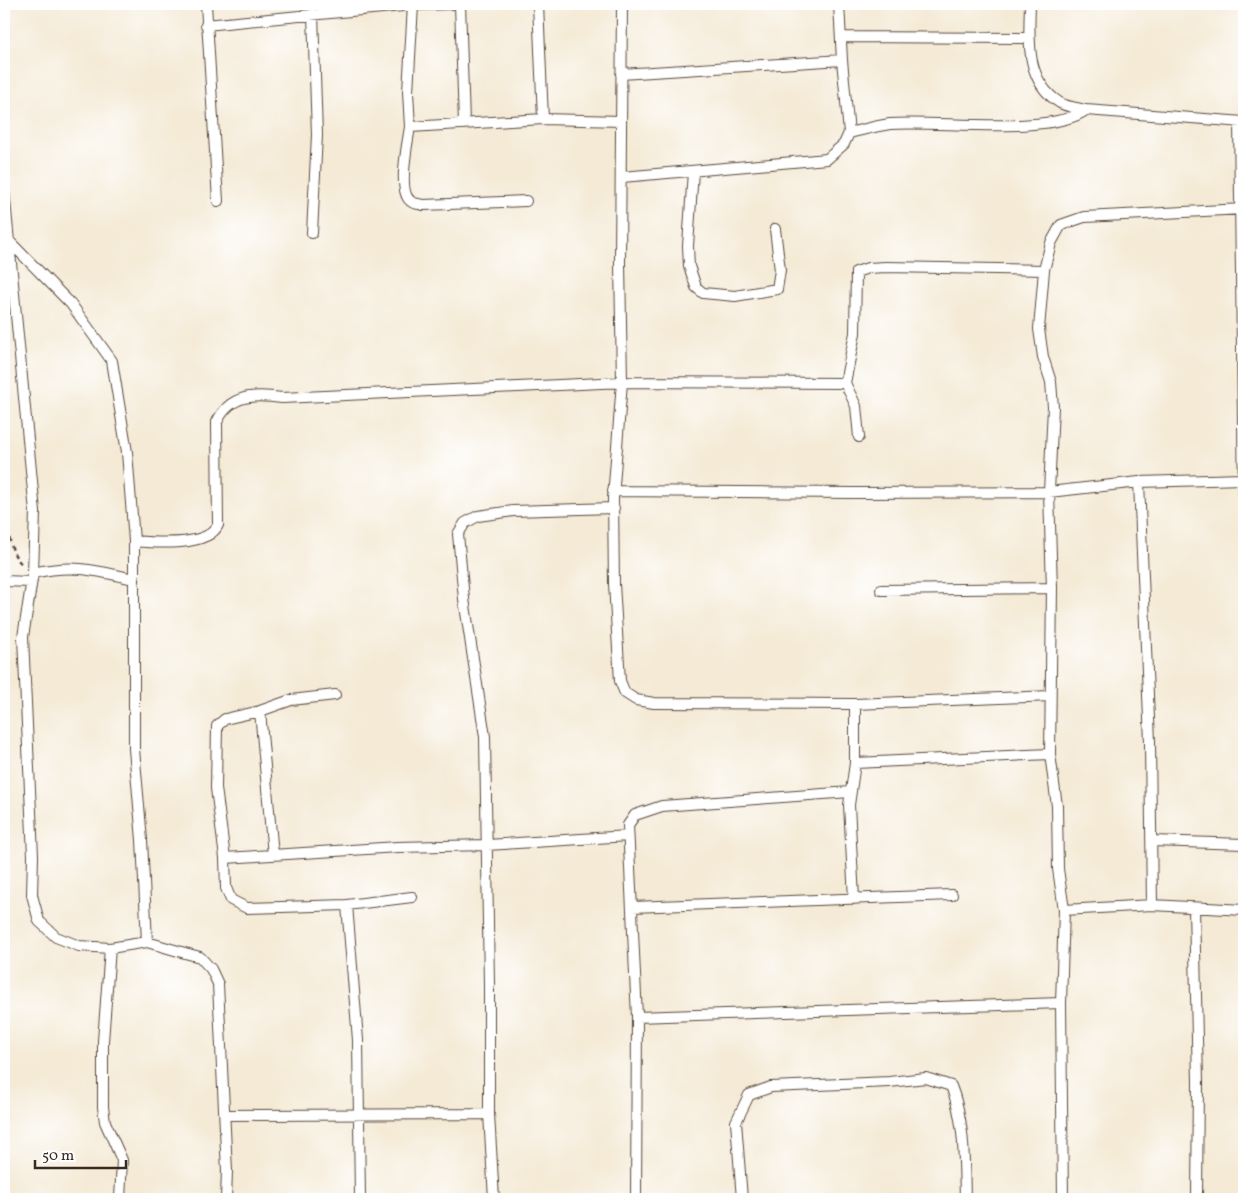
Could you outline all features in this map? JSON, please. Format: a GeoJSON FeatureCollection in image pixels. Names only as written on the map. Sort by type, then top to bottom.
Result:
{"type":"FeatureCollection","features":[{"type":"Feature","properties":{"kind":"street"},"geometry":{"type":"LineString","coordinates":[[206,4],[218,201]]}},
{"type":"Feature","properties":{"kind":"street"},"geometry":{"type":"LineString","coordinates":[[206,25],[413,5],[453,4]]}},
{"type":"Feature","properties":{"kind":"street"},"geometry":{"type":"LineString","coordinates":[[460,4],[464,123]]}},
{"type":"Feature","properties":{"kind":"street"},"geometry":{"type":"LineString","coordinates":[[538,4],[543,119]]}},
{"type":"Feature","properties":{"kind":"street"},"geometry":{"type":"LineString","coordinates":[[622,4],[622,382],[613,491],[614,584],[618,662],[620,680],[625,693],[636,700],[654,703],[856,704],[1050,696]]}},
{"type":"Feature","properties":{"kind":"street"},"geometry":{"type":"LineString","coordinates":[[622,177],[827,159],[844,144],[849,133],[839,4]]}},
{"type":"Feature","properties":{"kind":"street"},"geometry":{"type":"LineString","coordinates":[[1030,4],[1029,38],[1032,66],[1044,90],[1061,104],[1086,110],[1242,122],[1244,499]]}},
{"type":"Feature","properties":{"kind":"street"},"geometry":{"type":"LineString","coordinates":[[413,5],[408,92],[410,126],[404,171],[406,195],[411,202],[423,205],[526,201]]}},
{"type":"Feature","properties":{"kind":"street"},"geometry":{"type":"LineString","coordinates":[[312,233],[317,135],[313,14]]}},
{"type":"Feature","properties":{"kind":"street"},"geometry":{"type":"LineString","coordinates":[[842,37],[1029,38]]}},
{"type":"Feature","properties":{"kind":"street"},"geometry":{"type":"LineString","coordinates":[[621,74],[842,60]]}},
{"type":"Feature","properties":{"kind":"street"},"geometry":{"type":"LineString","coordinates":[[849,133],[889,124],[1040,123],[1069,119],[1086,110]]}},
{"type":"Feature","properties":{"kind":"street"},"geometry":{"type":"LineString","coordinates":[[410,126],[543,119],[621,121]]}},
{"type":"Feature","properties":{"kind":"street"},"geometry":{"type":"LineString","coordinates":[[693,170],[689,266],[696,287],[703,293],[735,296],[777,289],[780,270],[775,229]]}},
{"type":"Feature","properties":{"kind":"street"},"geometry":{"type":"LineString","coordinates":[[4,190],[10,242],[18,357],[36,512],[32,577],[23,637],[33,856],[32,895],[39,921],[56,937],[79,946],[110,948],[147,942],[200,958],[211,968],[218,984],[225,1115],[226,1199]]}},
{"type":"Feature","properties":{"kind":"street"},"geometry":{"type":"LineString","coordinates":[[1063,1199],[1061,1003],[1064,910],[1058,869],[1057,806],[1050,754],[1052,588],[1049,492],[1053,407],[1051,382],[1043,358],[1039,329],[1044,270],[1051,243],[1061,225],[1084,217],[1242,209]]}},
{"type":"Feature","properties":{"kind":"street"},"geometry":{"type":"LineString","coordinates":[[10,242],[71,304],[112,361],[127,452],[134,541],[134,749],[142,840],[147,942]]}},
{"type":"Feature","properties":{"kind":"street"},"geometry":{"type":"LineString","coordinates":[[859,437],[856,406],[845,383],[855,333],[856,272],[868,268],[886,267],[1044,270]]}},
{"type":"Feature","properties":{"kind":"street"},"geometry":{"type":"LineString","coordinates":[[134,541],[160,543],[203,539],[215,532],[218,525],[217,422],[222,410],[237,401],[258,395],[282,398],[622,382],[845,383]]}},
{"type":"Feature","properties":{"kind":"street"},"geometry":{"type":"LineString","coordinates":[[613,491],[854,494],[1049,492],[1244,473]]}},
{"type":"Feature","properties":{"kind":"street"},"geometry":{"type":"LineString","coordinates":[[1139,482],[1153,841],[1152,906]]}},
{"type":"Feature","properties":{"kind":"street"},"geometry":{"type":"LineString","coordinates":[[494,1199],[488,1114],[485,737],[464,599],[458,534],[465,523],[478,516],[513,512],[614,508]]}},
{"type":"Feature","properties":{"kind":"street"},"geometry":{"type":"LineString","coordinates":[[4,581],[32,577],[56,568],[80,567],[134,579]]}},
{"type":"Feature","properties":{"kind":"street"},"geometry":{"type":"LineString","coordinates":[[881,590],[1052,588]]}},
{"type":"Feature","properties":{"kind":"street"},"geometry":{"type":"LineString","coordinates":[[335,695],[291,700],[260,711],[225,719],[217,726],[216,788],[225,858],[226,888],[231,900],[247,908],[347,905],[412,897]]}},
{"type":"Feature","properties":{"kind":"street"},"geometry":{"type":"LineString","coordinates":[[854,899],[850,792],[855,763],[856,704]]}},
{"type":"Feature","properties":{"kind":"street"},"geometry":{"type":"LineString","coordinates":[[260,711],[273,855]]}},
{"type":"Feature","properties":{"kind":"street"},"geometry":{"type":"LineString","coordinates":[[855,763],[1050,754]]}},
{"type":"Feature","properties":{"kind":"street"},"geometry":{"type":"LineString","coordinates":[[636,1199],[637,1016],[628,825],[635,815],[662,806],[850,792]]}},
{"type":"Feature","properties":{"kind":"street"},"geometry":{"type":"LineString","coordinates":[[225,858],[398,846],[487,845],[628,836]]}},
{"type":"Feature","properties":{"kind":"street"},"geometry":{"type":"LineString","coordinates":[[1153,841],[1244,844]]}},
{"type":"Feature","properties":{"kind":"street"},"geometry":{"type":"LineString","coordinates":[[632,907],[952,894]]}},
{"type":"Feature","properties":{"kind":"street"},"geometry":{"type":"LineString","coordinates":[[347,905],[358,1040],[360,1199]]}},
{"type":"Feature","properties":{"kind":"street"},"geometry":{"type":"LineString","coordinates":[[1064,910],[1152,906],[1244,910]]}},
{"type":"Feature","properties":{"kind":"street"},"geometry":{"type":"LineString","coordinates":[[1194,908],[1198,1082],[1197,1199]]}},
{"type":"Feature","properties":{"kind":"street"},"geometry":{"type":"LineString","coordinates":[[110,948],[103,1033],[103,1107],[105,1122],[122,1160],[120,1199]]}},
{"type":"Feature","properties":{"kind":"street"},"geometry":{"type":"LineString","coordinates":[[637,1016],[1061,1003]]}},
{"type":"Feature","properties":{"kind":"street"},"geometry":{"type":"LineString","coordinates":[[742,1199],[736,1122],[749,1095],[771,1087],[890,1082],[926,1078],[951,1086],[956,1097],[961,1129],[965,1199]]}},
{"type":"Feature","properties":{"kind":"street"},"geometry":{"type":"LineString","coordinates":[[225,1115],[488,1114]]}},
{"type":"Feature","properties":{"kind":"path"},"geometry":{"type":"LineString","coordinates":[[4,523],[10,534],[12,553],[32,577]]}}]}
